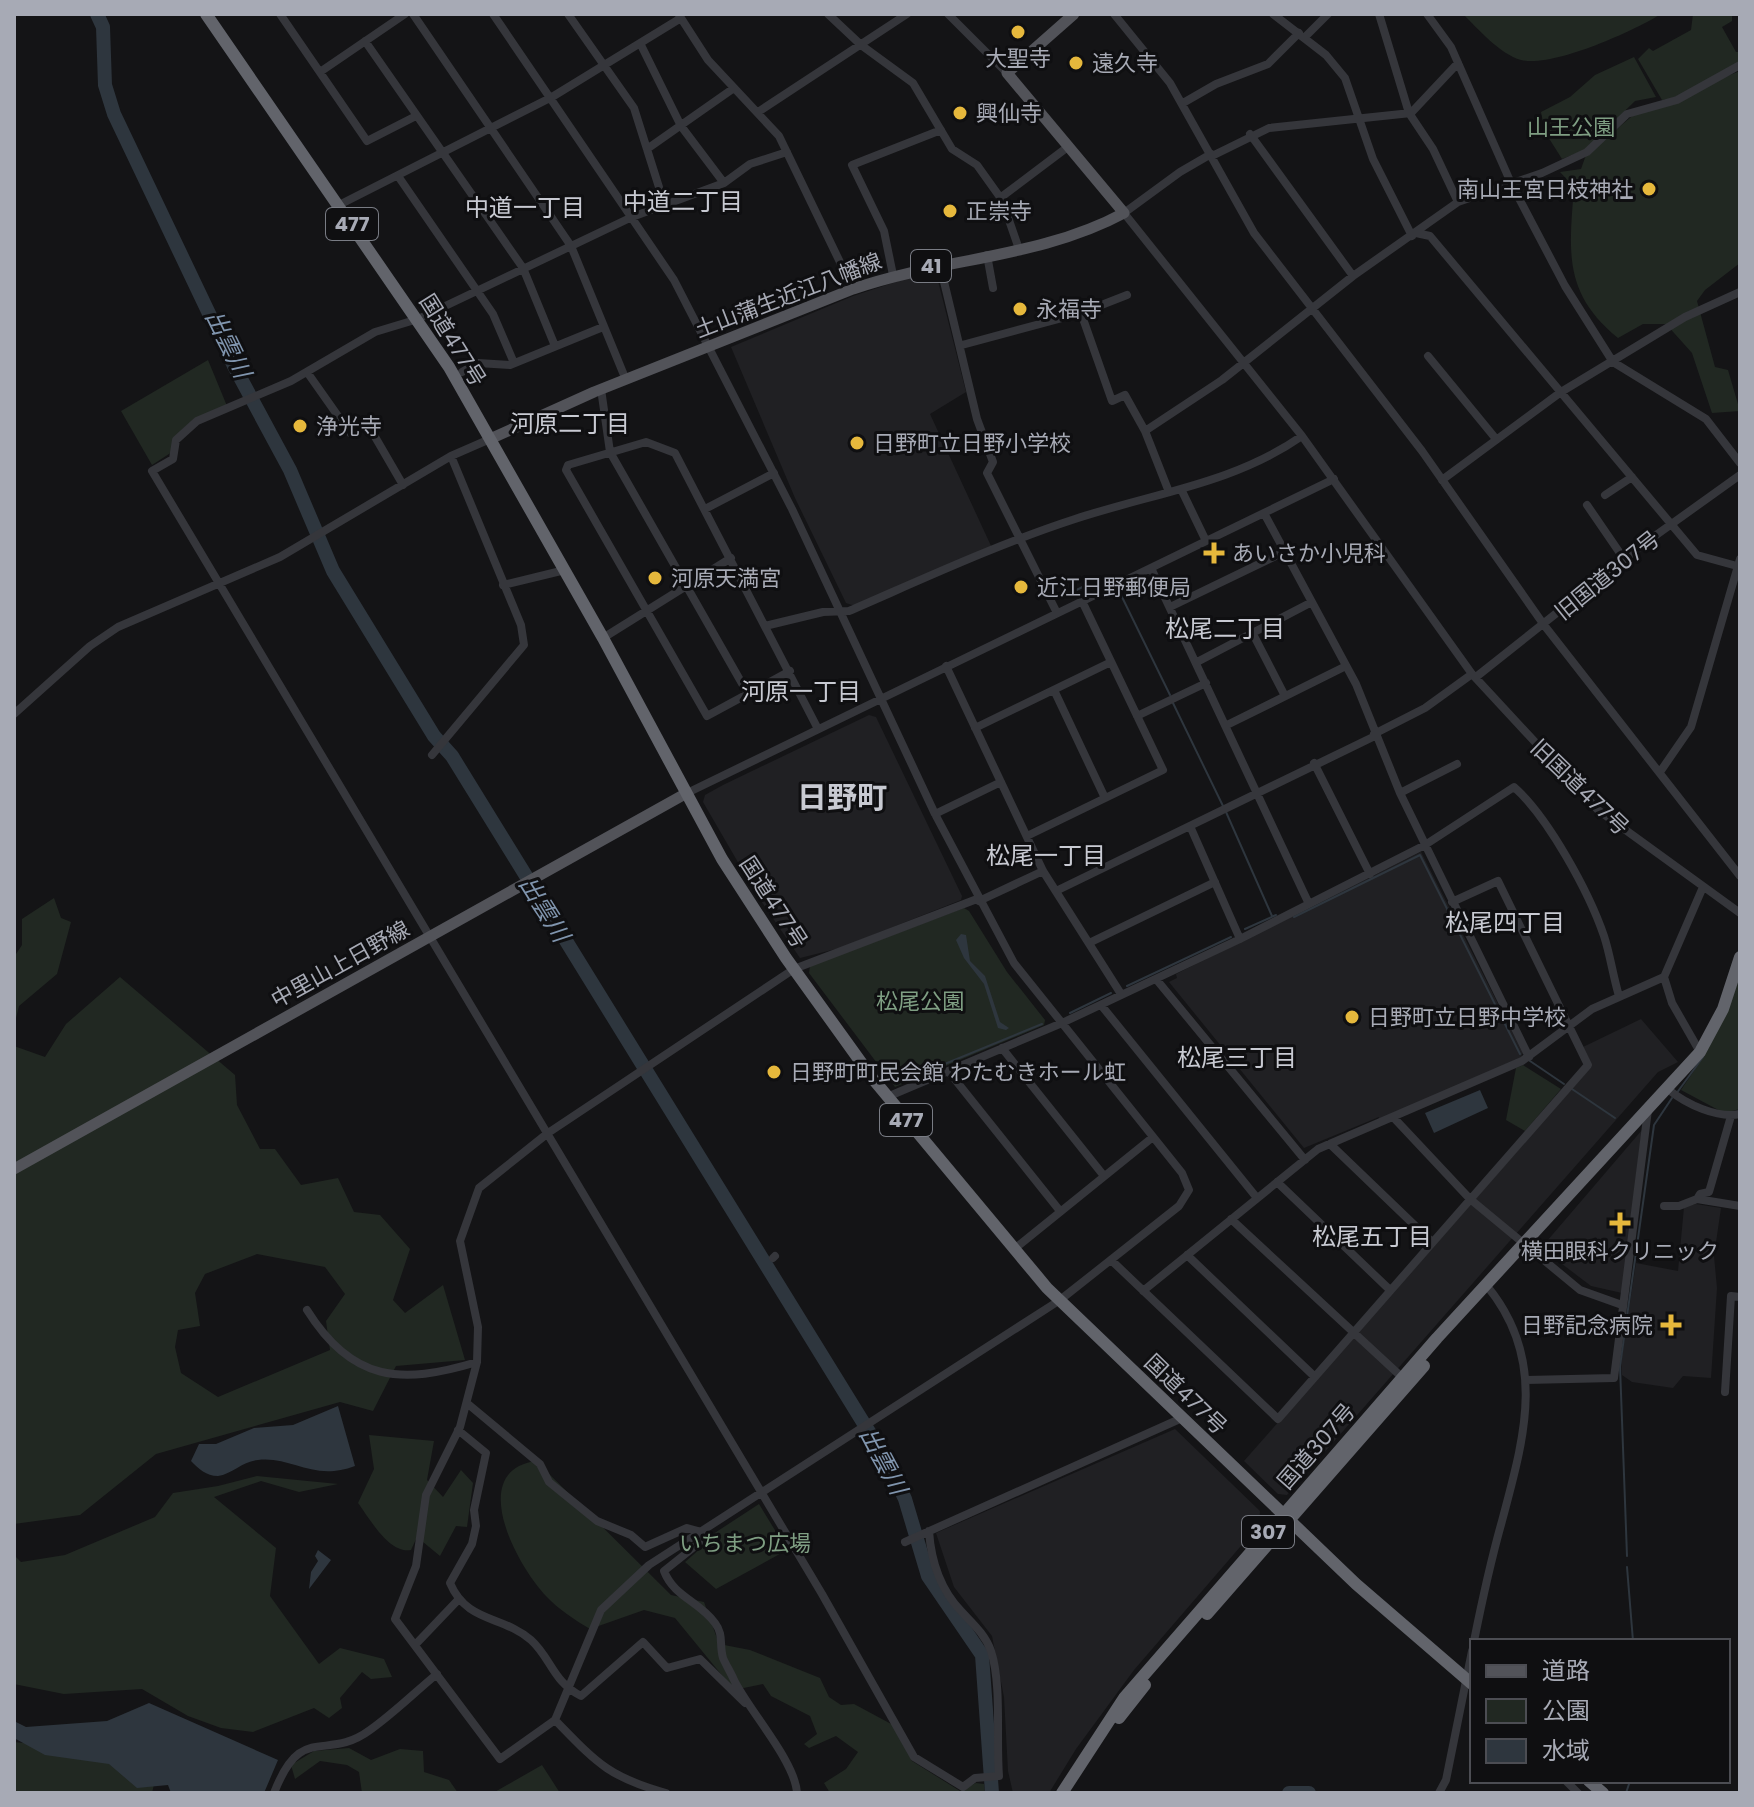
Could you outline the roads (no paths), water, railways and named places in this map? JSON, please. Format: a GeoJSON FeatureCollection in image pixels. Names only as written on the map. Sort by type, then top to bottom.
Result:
{"type":"FeatureCollection","features":[{"type":"Feature","properties":{"kind":"highway","name":"国道477号"},"geometry":{"type":"LineString","coordinates":[[206,14],[418,319],[565,570],[685,794],[752,907],[887,1097],[1013,1250],[1060,1300],[1286,1518],[1469,1682]]}},
{"type":"Feature","properties":{"kind":"highway","name":"国道307号"},"geometry":{"type":"LineString","coordinates":[[1062,1793],[1073,1772],[1156,1672],[1487,1286],[1648,1109],[1674,1094],[1723,1009],[1740,957]]}},
{"type":"Feature","properties":{"kind":"main road"},"geometry":{"type":"LineString","coordinates":[[1074,14],[1007,73],[1124,213]]}},
{"type":"Feature","properties":{"kind":"main road","name":"土山蒲生近江八幡線"},"geometry":{"type":"LineString","coordinates":[[490,439],[601,389],[853,289],[893,275],[1071,238],[1124,213]]}},
{"type":"Feature","properties":{"kind":"main road","name":"中里山上日野線"},"geometry":{"type":"LineString","coordinates":[[14,1169],[685,794]]}},
{"type":"Feature","properties":{"kind":"street"},"geometry":{"type":"LineString","coordinates":[[280,14],[367,141],[416,116]]}},
{"type":"Feature","properties":{"kind":"street"},"geometry":{"type":"LineString","coordinates":[[320,72],[405,14]]}},
{"type":"Feature","properties":{"kind":"street"},"geometry":{"type":"LineString","coordinates":[[413,14],[571,246],[626,380]]}},
{"type":"Feature","properties":{"kind":"street"},"geometry":{"type":"LineString","coordinates":[[493,14],[674,280],[827,580],[837,610],[935,814],[978,900],[1014,963],[1182,1173],[1188,1193],[1179,1206],[1060,1300],[649,1565],[601,1610],[565,1688],[555,1720],[500,1759],[395,1619],[416,1566],[426,1495],[468,1404],[477,1362],[478,1327],[460,1241],[468,1215],[487,1178],[548,1133],[794,969],[978,900],[1043,871]]}},
{"type":"Feature","properties":{"kind":"street"},"geometry":{"type":"LineString","coordinates":[[568,14],[634,108],[664,203]]}},
{"type":"Feature","properties":{"kind":"street"},"geometry":{"type":"LineString","coordinates":[[828,14],[861,45],[910,81],[952,149],[977,165],[1000,198],[1019,249]]}},
{"type":"Feature","properties":{"kind":"street"},"geometry":{"type":"LineString","coordinates":[[758,112],[907,14]]}},
{"type":"Feature","properties":{"kind":"street"},"geometry":{"type":"LineString","coordinates":[[948,14],[1007,73]]}},
{"type":"Feature","properties":{"kind":"street"},"geometry":{"type":"LineString","coordinates":[[1114,14],[1154,61],[1183,103],[1254,233],[1314,306],[1544,625],[1740,876]]}},
{"type":"Feature","properties":{"kind":"street"},"geometry":{"type":"LineString","coordinates":[[1273,14],[1338,67],[1350,89],[1379,173],[1414,235]]}},
{"type":"Feature","properties":{"kind":"street"},"geometry":{"type":"LineString","coordinates":[[1183,103],[1216,84],[1268,64],[1328,14]]}},
{"type":"Feature","properties":{"kind":"street"},"geometry":{"type":"LineString","coordinates":[[1379,14],[1409,113],[1433,149],[1458,202]]}},
{"type":"Feature","properties":{"kind":"street"},"geometry":{"type":"LineString","coordinates":[[1427,14],[1458,63],[1511,183],[1565,286],[1613,362],[1706,419],[1740,463]]}},
{"type":"Feature","properties":{"kind":"street"},"geometry":{"type":"LineString","coordinates":[[339,205],[552,97],[680,16],[708,60],[779,136],[853,289]]}},
{"type":"Feature","properties":{"kind":"street"},"geometry":{"type":"LineString","coordinates":[[365,41],[523,268],[555,346]]}},
{"type":"Feature","properties":{"kind":"street"},"geometry":{"type":"LineString","coordinates":[[640,43],[681,126],[724,183]]}},
{"type":"Feature","properties":{"kind":"street"},"geometry":{"type":"LineString","coordinates":[[1458,63],[1422,105],[1409,113],[1269,128],[1250,134],[1180,172],[1124,213],[1302,436],[1474,676]]}},
{"type":"Feature","properties":{"kind":"street"},"geometry":{"type":"LineString","coordinates":[[1145,431],[1245,362],[1353,276],[1458,202],[1587,152],[1627,114],[1677,100],[1740,65]]}},
{"type":"Feature","properties":{"kind":"street"},"geometry":{"type":"LineString","coordinates":[[647,149],[734,88]]}},
{"type":"Feature","properties":{"kind":"street"},"geometry":{"type":"LineString","coordinates":[[893,275],[884,231],[852,165],[941,130]]}},
{"type":"Feature","properties":{"kind":"street"},"geometry":{"type":"LineString","coordinates":[[1250,134],[1353,276]]}},
{"type":"Feature","properties":{"kind":"street"},"geometry":{"type":"LineString","coordinates":[[1000,198],[1069,146]]}},
{"type":"Feature","properties":{"kind":"street"},"geometry":{"type":"LineString","coordinates":[[787,152],[750,164],[724,183],[632,217],[418,319],[375,332],[307,372],[183,430],[176,440],[173,459],[152,471],[761,1492],[914,1757],[963,1787],[982,1776],[997,1775],[995,1676],[991,1653],[939,1576],[925,1532]]}},
{"type":"Feature","properties":{"kind":"street"},"geometry":{"type":"LineString","coordinates":[[398,176],[493,314],[514,363]]}},
{"type":"Feature","properties":{"kind":"street"},"geometry":{"type":"LineString","coordinates":[[1414,235],[1430,236],[1697,555],[1739,562],[1691,727],[1660,772]]}},
{"type":"Feature","properties":{"kind":"street"},"geometry":{"type":"LineString","coordinates":[[987,255],[993,288]]}},
{"type":"Feature","properties":{"kind":"street"},"geometry":{"type":"LineString","coordinates":[[940,265],[962,345],[977,419],[993,462],[987,473],[1057,613]]}},
{"type":"Feature","properties":{"kind":"street"},"geometry":{"type":"LineString","coordinates":[[1442,480],[1561,392],[1685,317],[1740,292]]}},
{"type":"Feature","properties":{"kind":"street"},"geometry":{"type":"LineString","coordinates":[[962,345],[1081,313],[1127,295]]}},
{"type":"Feature","properties":{"kind":"street"},"geometry":{"type":"LineString","coordinates":[[1081,313],[1112,401],[1125,395],[1145,431],[1169,492]]}},
{"type":"Feature","properties":{"kind":"street"},"geometry":{"type":"LineString","coordinates":[[462,372],[478,363],[514,363],[603,327]]}},
{"type":"Feature","properties":{"kind":"street"},"geometry":{"type":"LineString","coordinates":[[1428,356],[1496,439]]}},
{"type":"Feature","properties":{"kind":"street"},"geometry":{"type":"LineString","coordinates":[[307,372],[350,433],[367,423],[403,485]]}},
{"type":"Feature","properties":{"kind":"street"},"geometry":{"type":"LineString","coordinates":[[601,389],[610,452],[748,694]]}},
{"type":"Feature","properties":{"kind":"street"},"geometry":{"type":"LineString","coordinates":[[765,626],[837,610],[849,611],[1082,516],[1181,489],[1263,461],[1302,436]]}},
{"type":"Feature","properties":{"kind":"street"},"geometry":{"type":"LineString","coordinates":[[14,714],[103,636],[131,620],[280,557],[451,456],[490,439]]}},
{"type":"Feature","properties":{"kind":"street"},"geometry":{"type":"LineString","coordinates":[[790,671],[707,716],[566,470],[568,465],[646,442],[675,453],[790,671],[818,729]]}},
{"type":"Feature","properties":{"kind":"street"},"geometry":{"type":"LineString","coordinates":[[432,755],[524,645],[521,625],[451,456]]}},
{"type":"Feature","properties":{"kind":"street"},"geometry":{"type":"LineString","coordinates":[[705,509],[774,473]]}},
{"type":"Feature","properties":{"kind":"street","name":"旧国道307号"},"geometry":{"type":"LineString","coordinates":[[1056,891],[1260,794],[1314,763],[1412,717],[1544,625],[1624,559],[1740,475]]}},
{"type":"Feature","properties":{"kind":"street"},"geometry":{"type":"LineString","coordinates":[[1605,495],[1632,477]]}},
{"type":"Feature","properties":{"kind":"street"},"geometry":{"type":"LineString","coordinates":[[685,794],[1334,479]]}},
{"type":"Feature","properties":{"kind":"street"},"geometry":{"type":"LineString","coordinates":[[1181,489],[1206,541]]}},
{"type":"Feature","properties":{"kind":"street"},"geometry":{"type":"LineString","coordinates":[[1587,505],[1624,559]]}},
{"type":"Feature","properties":{"kind":"street"},"geometry":{"type":"LineString","coordinates":[[1264,513],[1346,666],[1400,793],[1529,1057]]}},
{"type":"Feature","properties":{"kind":"street"},"geometry":{"type":"LineString","coordinates":[[1170,607],[1284,552]]}},
{"type":"Feature","properties":{"kind":"street"},"geometry":{"type":"LineString","coordinates":[[603,638],[731,558]]}},
{"type":"Feature","properties":{"kind":"street"},"geometry":{"type":"LineString","coordinates":[[1151,568],[1260,794],[1309,904]]}},
{"type":"Feature","properties":{"kind":"street"},"geometry":{"type":"LineString","coordinates":[[503,585],[565,570]]}},
{"type":"Feature","properties":{"kind":"street"},"geometry":{"type":"LineString","coordinates":[[1027,836],[1163,770],[1082,601]]}},
{"type":"Feature","properties":{"kind":"street"},"geometry":{"type":"LineString","coordinates":[[1197,662],[1310,603]]}},
{"type":"Feature","properties":{"kind":"street"},"geometry":{"type":"LineString","coordinates":[[1253,634],[1285,696]]}},
{"type":"Feature","properties":{"kind":"street"},"geometry":{"type":"LineString","coordinates":[[975,728],[1111,662]]}},
{"type":"Feature","properties":{"kind":"street"},"geometry":{"type":"LineString","coordinates":[[946,666],[1043,871],[1121,994]]}},
{"type":"Feature","properties":{"kind":"street"},"geometry":{"type":"LineString","coordinates":[[1227,725],[1346,666]]}},
{"type":"Feature","properties":{"kind":"street","name":"旧国道477号"},"geometry":{"type":"LineString","coordinates":[[1474,676],[1598,810],[1740,913]]}},
{"type":"Feature","properties":{"kind":"street"},"geometry":{"type":"LineString","coordinates":[[1137,716],[1206,683]]}},
{"type":"Feature","properties":{"kind":"street"},"geometry":{"type":"LineString","coordinates":[[1054,690],[1105,798]]}},
{"type":"Feature","properties":{"kind":"street"},"geometry":{"type":"LineString","coordinates":[[1314,763],[1370,874]]}},
{"type":"Feature","properties":{"kind":"street"},"geometry":{"type":"LineString","coordinates":[[1400,793],[1457,764]]}},
{"type":"Feature","properties":{"kind":"street"},"geometry":{"type":"LineString","coordinates":[[935,814],[1001,782]]}},
{"type":"Feature","properties":{"kind":"street"},"geometry":{"type":"LineString","coordinates":[[887,1097],[1062,1023],[1240,939],[1425,845],[1514,787],[1552,830],[1605,937],[1619,996]]}},
{"type":"Feature","properties":{"kind":"street"},"geometry":{"type":"LineString","coordinates":[[1190,826],[1240,939]]}},
{"type":"Feature","properties":{"kind":"street"},"geometry":{"type":"LineString","coordinates":[[1111,1260],[1278,1419],[1588,1065],[1498,881],[1452,902]]}},
{"type":"Feature","properties":{"kind":"street"},"geometry":{"type":"LineString","coordinates":[[1089,943],[1215,882]]}},
{"type":"Feature","properties":{"kind":"street"},"geometry":{"type":"LineString","coordinates":[[1700,1052],[1672,1003],[1664,977],[1703,887]]}},
{"type":"Feature","properties":{"kind":"street"},"geometry":{"type":"LineString","coordinates":[[1143,1291],[1277,1182],[1330,1144],[1529,1057],[1568,1024],[1619,996],[1664,977]]}},
{"type":"Feature","properties":{"kind":"street"},"geometry":{"type":"LineString","coordinates":[[1156,979],[1305,1160]]}},
{"type":"Feature","properties":{"kind":"street"},"geometry":{"type":"LineString","coordinates":[[1101,1005],[1257,1198]]}},
{"type":"Feature","properties":{"kind":"street"},"geometry":{"type":"LineString","coordinates":[[1002,1048],[1104,1176]]}},
{"type":"Feature","properties":{"kind":"street"},"geometry":{"type":"LineString","coordinates":[[949,1072],[1060,1211]]}},
{"type":"Feature","properties":{"kind":"street"},"geometry":{"type":"LineString","coordinates":[[1674,1094],[1736,1115],[1714,1182],[1709,1192],[1700,1194],[1697,1199]]}},
{"type":"Feature","properties":{"kind":"street"},"geometry":{"type":"LineString","coordinates":[[1526,1380],[1614,1378],[1648,1109]]}},
{"type":"Feature","properties":{"kind":"street"},"geometry":{"type":"LineString","coordinates":[[1394,1118],[1470,1199],[1580,1290],[1622,1305]]}},
{"type":"Feature","properties":{"kind":"street"},"geometry":{"type":"LineString","coordinates":[[1013,1250],[1153,1137]]}},
{"type":"Feature","properties":{"kind":"street"},"geometry":{"type":"LineString","coordinates":[[1330,1144],[1432,1242]]}},
{"type":"Feature","properties":{"kind":"street"},"geometry":{"type":"LineString","coordinates":[[1277,1182],[1390,1290]]}},
{"type":"Feature","properties":{"kind":"street"},"geometry":{"type":"LineString","coordinates":[[1664,1206],[1679,1206],[1697,1199],[1740,1206]]}},
{"type":"Feature","properties":{"kind":"street"},"geometry":{"type":"LineString","coordinates":[[1231,1219],[1406,1381]]}},
{"type":"Feature","properties":{"kind":"street"},"geometry":{"type":"LineString","coordinates":[[1187,1255],[1315,1377]]}},
{"type":"Feature","properties":{"kind":"street"},"geometry":{"type":"LineString","coordinates":[[1475,1639],[1523,1447],[1526,1380],[1518,1338],[1500,1301],[1487,1286]]}},
{"type":"Feature","properties":{"kind":"street"},"geometry":{"type":"LineString","coordinates":[[1725,1392],[1731,1296],[1740,1297]]}},
{"type":"Feature","properties":{"kind":"street"},"geometry":{"type":"LineString","coordinates":[[307,1310],[332,1343],[373,1371],[404,1377],[477,1362]]}},
{"type":"Feature","properties":{"kind":"street"},"geometry":{"type":"LineString","coordinates":[[468,1404],[540,1464],[549,1482],[597,1521],[631,1535],[645,1547],[687,1528],[698,1531]]}},
{"type":"Feature","properties":{"kind":"street"},"geometry":{"type":"LineString","coordinates":[[905,1542],[1182,1418]]}},
{"type":"Feature","properties":{"kind":"street"},"geometry":{"type":"LineString","coordinates":[[458,1430],[486,1453],[474,1510],[476,1526],[472,1544],[450,1583],[457,1601],[533,1642],[565,1688],[581,1696],[643,1642],[667,1668],[700,1659],[745,1703]]}},
{"type":"Feature","properties":{"kind":"street"},"geometry":{"type":"LineString","coordinates":[[698,1531],[699,1543],[664,1571],[669,1586],[706,1611],[722,1634],[722,1656],[745,1703],[788,1767],[797,1793]]}},
{"type":"Feature","properties":{"kind":"street"},"geometry":{"type":"LineString","coordinates":[[415,1645],[457,1601]]}},
{"type":"Feature","properties":{"kind":"street"},"geometry":{"type":"LineString","coordinates":[[274,1793],[284,1767],[300,1751],[348,1740],[370,1730],[437,1674]]}},
{"type":"Feature","properties":{"kind":"street"},"geometry":{"type":"LineString","coordinates":[[1439,1793],[1446,1780],[1469,1682]]}},
{"type":"Feature","properties":{"kind":"street"},"geometry":{"type":"LineString","coordinates":[[555,1720],[594,1760],[624,1782],[666,1793]]}},
{"type":"Feature","properties":{"kind":"water"},"geometry":{"type":"Polygon","coordinates":[[[961,934],[966,935],[970,961],[985,976],[1000,1022],[1009,1028],[1006,1030],[998,1028],[984,984],[964,958],[956,940],[961,934]]]}},
{"type":"Feature","properties":{"kind":"water"},"geometry":{"type":"Polygon","coordinates":[[[1480,1090],[1488,1108],[1434,1133],[1425,1113],[1480,1090]]]}},
{"type":"Feature","properties":{"kind":"water"},"geometry":{"type":"Polygon","coordinates":[[[338,1406],[355,1466],[327,1471],[258,1460],[214,1476],[191,1461],[199,1444],[216,1444],[254,1428],[293,1425],[338,1406]]]}},
{"type":"Feature","properties":{"kind":"water"},"geometry":{"type":"Polygon","coordinates":[[[318,1550],[331,1560],[309,1589],[311,1572],[318,1561],[315,1556],[318,1550]]]}},
{"type":"Feature","properties":{"kind":"water"},"geometry":{"type":"Polygon","coordinates":[[[149,1703],[278,1760],[264,1793],[171,1793],[168,1785],[137,1788],[109,1764],[45,1755],[14,1738],[14,1721],[26,1727],[107,1721],[149,1703]]]}},
{"type":"Feature","properties":{"kind":"waterway","name":"出雲川"},"geometry":{"type":"LineString","coordinates":[[97,14],[103,27],[105,85],[114,114],[234,366],[290,470],[333,571],[434,736],[452,756],[887,1461],[905,1499],[928,1576],[982,1655],[992,1793]]}},
{"type":"Feature","properties":{"kind":"waterway"},"geometry":{"type":"LineString","coordinates":[[1060,598],[1099,579]]}},
{"type":"Feature","properties":{"kind":"waterway"},"geometry":{"type":"LineString","coordinates":[[1121,595],[1170,695]]}},
{"type":"Feature","properties":{"kind":"waterway"},"geometry":{"type":"LineString","coordinates":[[1172,701],[1223,806]]}},
{"type":"Feature","properties":{"kind":"waterway"},"geometry":{"type":"LineString","coordinates":[[1226,812],[1272,916]]}},
{"type":"Feature","properties":{"kind":"waterway"},"geometry":{"type":"LineString","coordinates":[[1294,917],[1420,855],[1520,1054]]}},
{"type":"Feature","properties":{"kind":"waterway"},"geometry":{"type":"LineString","coordinates":[[1245,929],[1276,915]]}},
{"type":"Feature","properties":{"kind":"waterway"},"geometry":{"type":"LineString","coordinates":[[1127,986],[1231,937]]}},
{"type":"Feature","properties":{"kind":"waterway"},"geometry":{"type":"LineString","coordinates":[[1070,1013],[1111,993]]}},
{"type":"Feature","properties":{"kind":"waterway"},"geometry":{"type":"LineString","coordinates":[[896,1084],[1042,1024]]}},
{"type":"Feature","properties":{"kind":"waterway"},"geometry":{"type":"LineString","coordinates":[[1676,1094],[1703,1057]]}},
{"type":"Feature","properties":{"kind":"waterway"},"geometry":{"type":"LineString","coordinates":[[1530,1061],[1564,1084]]}},
{"type":"Feature","properties":{"kind":"waterway"},"geometry":{"type":"LineString","coordinates":[[1572,1089],[1615,1118]]}},
{"type":"Feature","properties":{"kind":"waterway"},"geometry":{"type":"LineString","coordinates":[[1627,1556],[1620,1366],[1654,1125],[1672,1098]]}},
{"type":"Feature","properties":{"kind":"waterway"},"geometry":{"type":"LineString","coordinates":[[1627,1567],[1633,1639]]}},
{"type":"Feature","properties":{"kind":"waterway"},"geometry":{"type":"LineString","coordinates":[[1626,1793],[1629,1783]]}},
{"type":"Feature","properties":{"kind":"waterway","name":"出雲川"},"geometry":{"type":"LineString","coordinates":[[1289,1793],[1309,1793]]}},
{"type":"Feature","properties":{"kind":"place","name":"大聖寺"},"geometry":{"type":"Point","coordinates":[1018,32]}},
{"type":"Feature","properties":{"kind":"place","name":"遠久寺"},"geometry":{"type":"Point","coordinates":[1076,63]}},
{"type":"Feature","properties":{"kind":"place","name":"興仙寺"},"geometry":{"type":"Point","coordinates":[960,113]}},
{"type":"Feature","properties":{"kind":"place","name":"南山王宮日枝神社"},"geometry":{"type":"Point","coordinates":[1649,189]}},
{"type":"Feature","properties":{"kind":"place","name":"正崇寺"},"geometry":{"type":"Point","coordinates":[950,211]}},
{"type":"Feature","properties":{"kind":"place","name":"永福寺"},"geometry":{"type":"Point","coordinates":[1020,309]}},
{"type":"Feature","properties":{"kind":"place","name":"浄光寺"},"geometry":{"type":"Point","coordinates":[300,426]}},
{"type":"Feature","properties":{"kind":"place","name":"日野町立日野小学校"},"geometry":{"type":"Point","coordinates":[857,443]}},
{"type":"Feature","properties":{"kind":"place","name":"あいさか小児科"},"geometry":{"type":"Point","coordinates":[1214,553]}},
{"type":"Feature","properties":{"kind":"place","name":"河原天満宮"},"geometry":{"type":"Point","coordinates":[655,578]}},
{"type":"Feature","properties":{"kind":"place","name":"近江日野郵便局"},"geometry":{"type":"Point","coordinates":[1021,587]}},
{"type":"Feature","properties":{"kind":"place","name":"日野町立日野中学校"},"geometry":{"type":"Point","coordinates":[1352,1017]}},
{"type":"Feature","properties":{"kind":"place","name":"日野町町民会館 わたむきホール虹"},"geometry":{"type":"Point","coordinates":[774,1072]}},
{"type":"Feature","properties":{"kind":"place","name":"横田眼科クリニック"},"geometry":{"type":"Point","coordinates":[1620,1223]}},
{"type":"Feature","properties":{"kind":"place","name":"日野記念病院"},"geometry":{"type":"Point","coordinates":[1671,1325]}},
{"type":"Feature","properties":{"kind":"district","name":"中道二丁目"},"geometry":{"type":"Point","coordinates":[683,202]}},
{"type":"Feature","properties":{"kind":"district","name":"中道一丁目"},"geometry":{"type":"Point","coordinates":[525,208]}},
{"type":"Feature","properties":{"kind":"district","name":"河原二丁目"},"geometry":{"type":"Point","coordinates":[570,424]}},
{"type":"Feature","properties":{"kind":"district","name":"松尾二丁目"},"geometry":{"type":"Point","coordinates":[1225,629]}},
{"type":"Feature","properties":{"kind":"district","name":"河原一丁目"},"geometry":{"type":"Point","coordinates":[801,692]}},
{"type":"Feature","properties":{"kind":"district","name":"日野町"},"geometry":{"type":"Point","coordinates":[842,798]}},
{"type":"Feature","properties":{"kind":"district","name":"松尾一丁目"},"geometry":{"type":"Point","coordinates":[1046,856]}},
{"type":"Feature","properties":{"kind":"district","name":"松尾四丁目"},"geometry":{"type":"Point","coordinates":[1505,923]}},
{"type":"Feature","properties":{"kind":"district","name":"松尾三丁目"},"geometry":{"type":"Point","coordinates":[1237,1058]}},
{"type":"Feature","properties":{"kind":"district","name":"松尾五丁目"},"geometry":{"type":"Point","coordinates":[1372,1237]}},
{"type":"Feature","properties":{"kind":"park label","name":"山王公園"},"geometry":{"type":"Point","coordinates":[1571,127]}},
{"type":"Feature","properties":{"kind":"park label","name":"松尾公園"},"geometry":{"type":"Point","coordinates":[920,1001]}},
{"type":"Feature","properties":{"kind":"park label","name":"いちまつ広場"},"geometry":{"type":"Point","coordinates":[745,1543]}}]}
